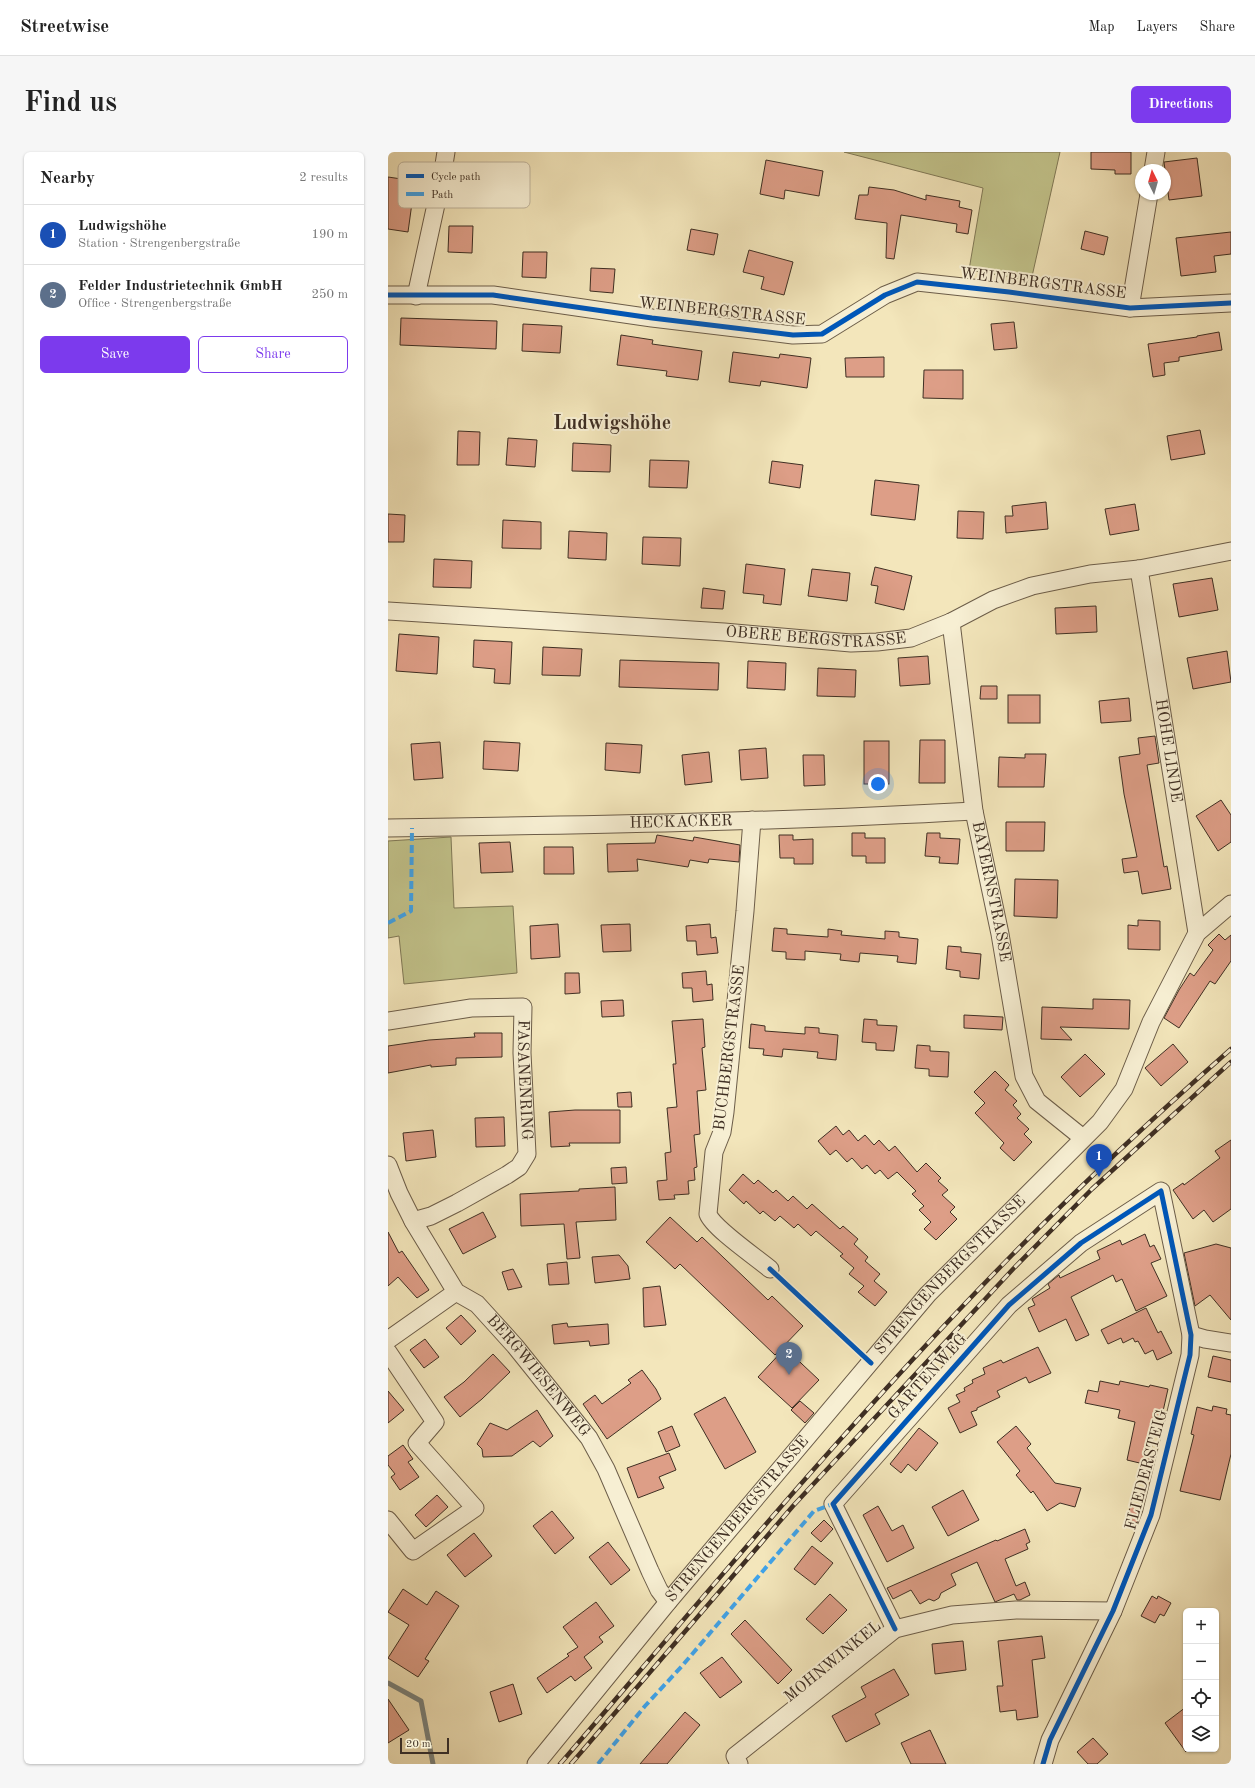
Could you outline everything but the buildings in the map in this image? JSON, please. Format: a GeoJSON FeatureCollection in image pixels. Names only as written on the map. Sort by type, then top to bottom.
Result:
{"type":"FeatureCollection","features":[{"type":"Feature","properties":{"kind":"street"},"geometry":{"type":"LineString","coordinates":[[444,162],[446,152]]}},
{"type":"Feature","properties":{"kind":"street"},"geometry":{"type":"LineString","coordinates":[[1154,164],[1156,152]]}},
{"type":"Feature","properties":{"kind":"street"},"geometry":{"type":"LineString","coordinates":[[1130,308],[1148,200]]}},
{"type":"Feature","properties":{"kind":"street"},"geometry":{"type":"LineString","coordinates":[[416,296],[435,208]]}},
{"type":"Feature","properties":{"kind":"street","name":"WEINBERGSTRASSE"},"geometry":{"type":"LineString","coordinates":[[388,295],[493,295],[652,318],[793,335],[822,334],[885,294],[917,282],[1009,292],[1130,308],[1231,303]]}},
{"type":"Feature","properties":{"kind":"street","name":"OBERE BERGSTRASSE"},"geometry":{"type":"LineString","coordinates":[[388,611],[724,632],[851,643],[877,642],[911,638],[950,622],[993,600],[1032,586],[1090,574],[1139,569],[1231,551]]}},
{"type":"Feature","properties":{"kind":"street","name":"HOHE LINDE"},"geometry":{"type":"LineString","coordinates":[[1139,569],[1197,933]]}},
{"type":"Feature","properties":{"kind":"street","name":"BAYERNSTRASSE"},"geometry":{"type":"LineString","coordinates":[[950,622],[974,811],[1000,934],[1024,1076],[1037,1101],[1083,1138]]}},
{"type":"Feature","properties":{"kind":"street","name":"HECKACKER"},"geometry":{"type":"LineString","coordinates":[[388,828],[586,825],[857,818],[974,811]]}},
{"type":"Feature","properties":{"kind":"street","name":"BUCHBERGSTRASSE"},"geometry":{"type":"LineString","coordinates":[[752,820],[725,1112],[722,1132],[714,1152],[708,1214],[710,1220],[719,1228],[770,1269]]}},
{"type":"Feature","properties":{"kind":"street","name":"STRENGENBERGSTRASSE"},"geometry":{"type":"LineString","coordinates":[[536,1764],[668,1602],[928,1294],[1100,1122],[1124,1089],[1151,1022],[1197,933],[1231,904]]}},
{"type":"Feature","properties":{"kind":"street","name":"FASANENRING"},"geometry":{"type":"LineString","coordinates":[[388,1021],[471,1008],[523,1007],[522,1054],[527,1154],[519,1167],[508,1175],[431,1216],[413,1221]]}},
{"type":"Feature","properties":{"kind":"street","name":"BERGWIESENWEG"},"geometry":{"type":"LineString","coordinates":[[388,1165],[399,1193],[413,1221],[456,1292],[477,1304],[515,1346],[589,1438],[606,1469],[650,1571],[668,1602]]}},
{"type":"Feature","properties":{"kind":"street","name":"FLIEDERSTEIG"},"geometry":{"type":"LineString","coordinates":[[1043,1764],[1050,1740],[1112,1611],[1151,1515],[1190,1355],[1191,1334],[1161,1191]]}},
{"type":"Feature","properties":{"kind":"street","name":"GARTENWEG"},"geometry":{"type":"LineString","coordinates":[[895,1629],[833,1504],[1009,1305],[1081,1243],[1161,1191]]}},
{"type":"Feature","properties":{"kind":"street"},"geometry":{"type":"LineString","coordinates":[[388,1340],[456,1292]]}},
{"type":"Feature","properties":{"kind":"street"},"geometry":{"type":"LineString","coordinates":[[1191,1334],[1206,1339],[1231,1343]]}},
{"type":"Feature","properties":{"kind":"street"},"geometry":{"type":"LineString","coordinates":[[388,1352],[435,1422],[417,1444],[475,1508],[413,1551],[388,1520]]}},
{"type":"Feature","properties":{"kind":"street","name":"MOHNWINKEL"},"geometry":{"type":"LineString","coordinates":[[739,1764],[735,1756],[895,1629],[960,1614],[1016,1610],[1112,1611]]}},
{"type":"Feature","properties":{"kind":"green space"},"geometry":{"type":"Polygon","coordinates":[[[844,152],[1060,152],[1031,281],[969,270],[983,188],[844,152]]]}},
{"type":"Feature","properties":{"kind":"green space"},"geometry":{"type":"Polygon","coordinates":[[[451,837],[454,908],[513,906],[517,973],[404,984],[399,936],[388,938],[388,841],[451,837]]]}},
{"type":"Feature","properties":{"kind":"waterway"},"geometry":{"type":"LineString","coordinates":[[388,1683],[421,1701],[433,1764]]}},
{"type":"Feature","properties":{"kind":"railway"},"geometry":{"type":"LineString","coordinates":[[560,1764],[838,1442],[953,1316],[1038,1228],[1092,1176],[1147,1124],[1231,1049]]}},
{"type":"Feature","properties":{"kind":"railway"},"geometry":{"type":"LineString","coordinates":[[571,1764],[793,1506],[1014,1268],[1092,1189],[1231,1062]]}},
{"type":"Feature","properties":{"kind":"marked path"},"geometry":{"type":"LineString","coordinates":[[388,923],[411,911],[412,828]]}},
{"type":"Feature","properties":{"kind":"marked path"},"geometry":{"type":"LineString","coordinates":[[598,1764],[645,1706],[682,1666],[814,1511],[833,1504]]}},
{"type":"Feature","properties":{"kind":"cycle path"},"geometry":{"type":"LineString","coordinates":[[388,295],[493,295],[652,318],[793,335],[822,334],[885,295],[917,282],[1009,292],[1130,308],[1231,303]]}},
{"type":"Feature","properties":{"kind":"cycle path"},"geometry":{"type":"LineString","coordinates":[[895,1629],[833,1504],[1009,1305],[1081,1243],[1161,1191],[1191,1335],[1190,1355],[1151,1515],[1113,1611],[1050,1740],[1043,1764]]}},
{"type":"Feature","properties":{"kind":"cycle path"},"geometry":{"type":"LineString","coordinates":[[770,1269],[871,1363]]}},
{"type":"Feature","properties":{"kind":"place","name":"Ludwigshöhe"},"geometry":{"type":"Point","coordinates":[1099,1177]}},
{"type":"Feature","properties":{"kind":"place","name":"Felder Industrietechnik GmbH"},"geometry":{"type":"Point","coordinates":[789,1375]}},
{"type":"Feature","properties":{"kind":"district","name":"Ludwigshöhe"},"geometry":{"type":"Point","coordinates":[612,424]}}]}
